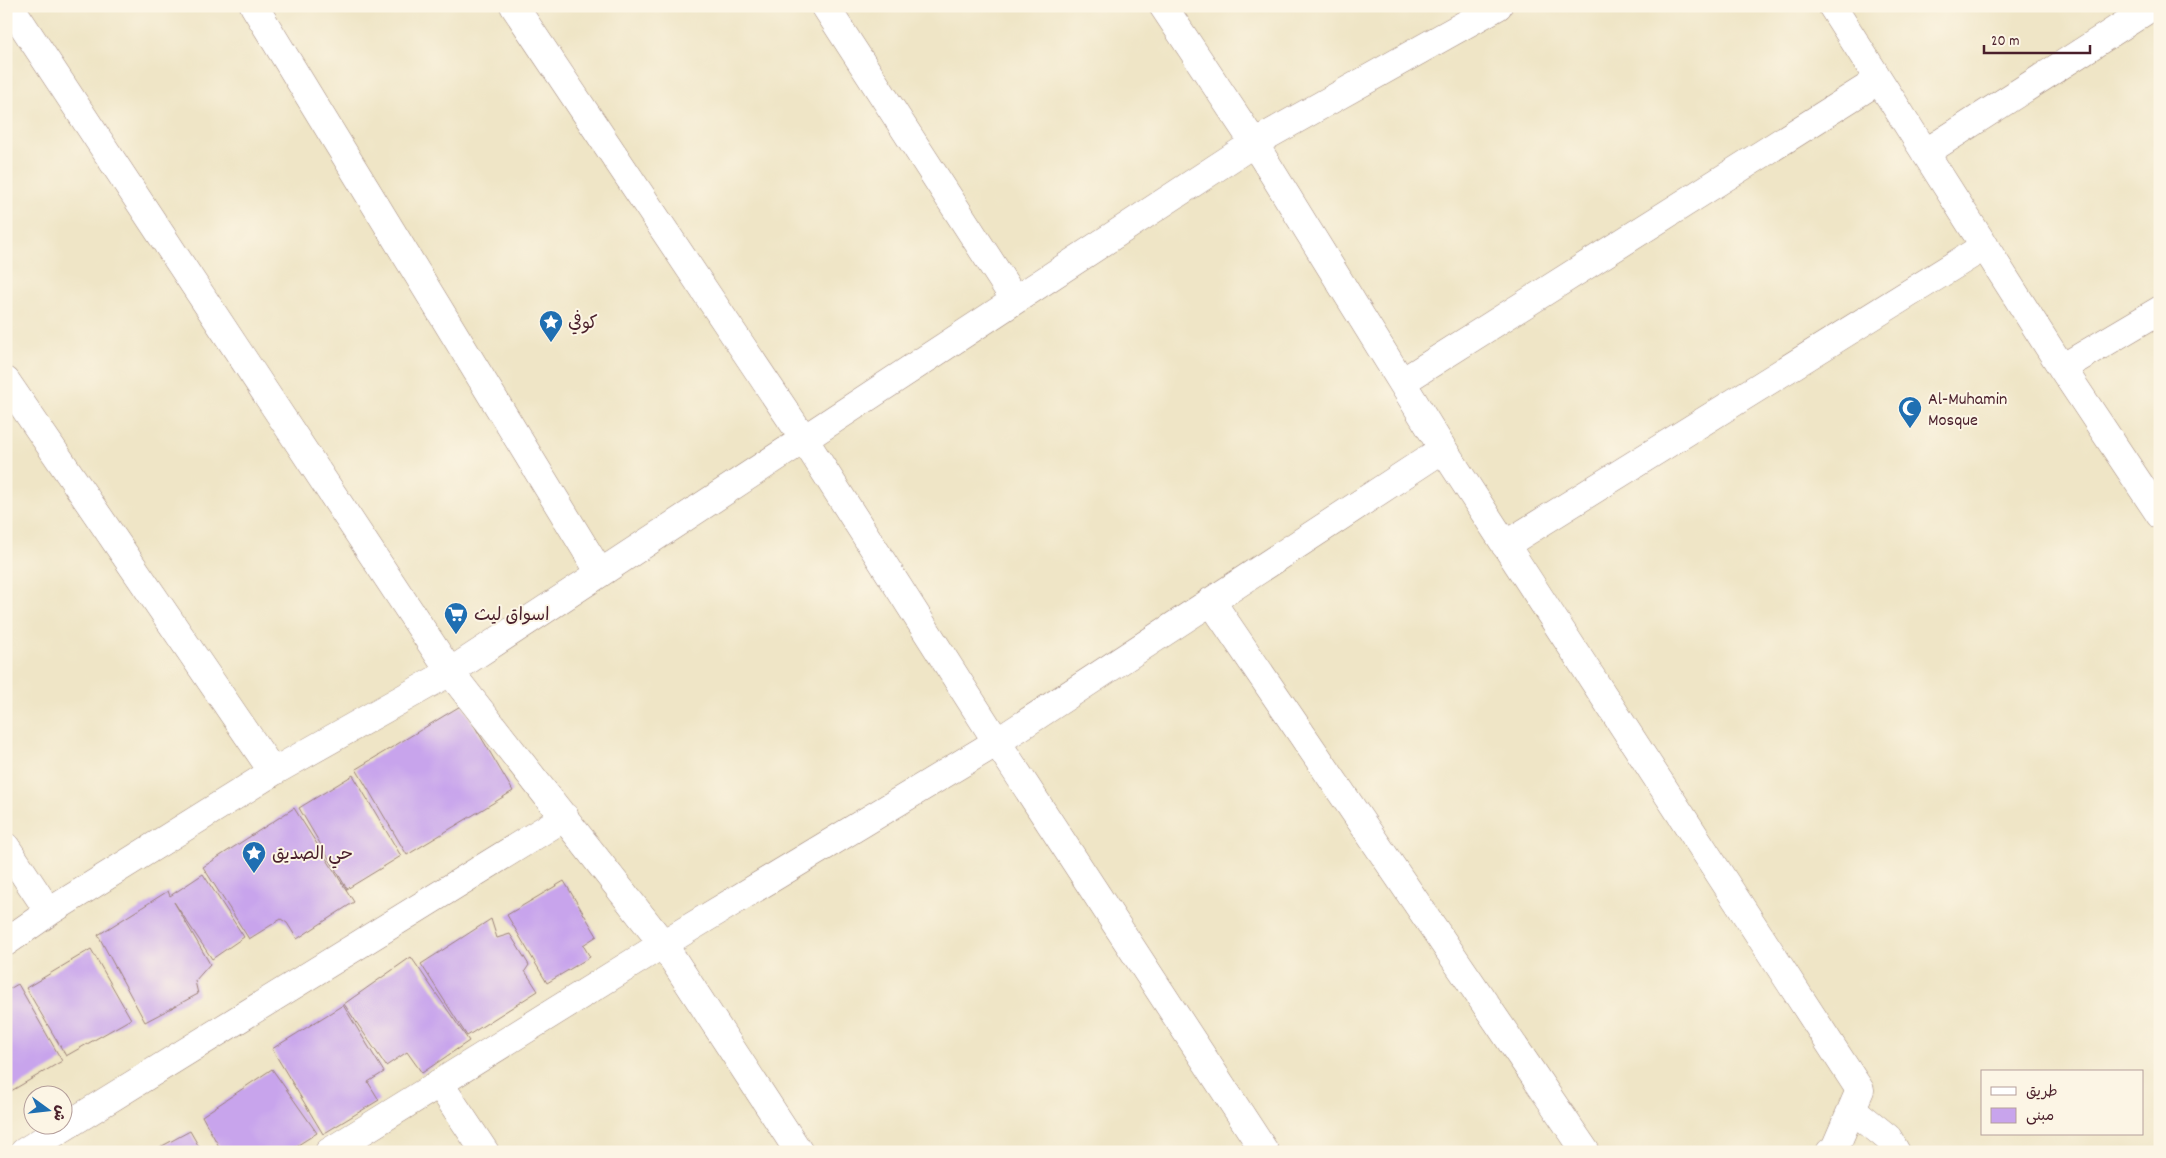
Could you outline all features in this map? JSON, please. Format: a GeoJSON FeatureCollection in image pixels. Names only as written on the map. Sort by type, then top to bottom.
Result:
{"type":"FeatureCollection","features":[{"type":"Feature","properties":{"kind":"street"},"geometry":{"type":"LineString","coordinates":[[10,6],[450,672],[663,944],[799,1152]]}},
{"type":"Feature","properties":{"kind":"street"},"geometry":{"type":"LineString","coordinates":[[254,6],[600,573]]}},
{"type":"Feature","properties":{"kind":"street"},"geometry":{"type":"LineString","coordinates":[[514,6],[804,439],[998,742],[1265,1152]]}},
{"type":"Feature","properties":{"kind":"street"},"geometry":{"type":"LineString","coordinates":[[824,6],[1015,300]]}},
{"type":"Feature","properties":{"kind":"street"},"geometry":{"type":"LineString","coordinates":[[1163,6],[1254,143],[1443,449],[1860,1090],[1835,1148],[1830,1152]]}},
{"type":"Feature","properties":{"kind":"street"},"geometry":{"type":"LineString","coordinates":[[1832,6],[2062,368],[2160,515]]}},
{"type":"Feature","properties":{"kind":"street"},"geometry":{"type":"LineString","coordinates":[[1926,153],[2154,6]]}},
{"type":"Feature","properties":{"kind":"street"},"geometry":{"type":"LineString","coordinates":[[6,942],[49,912],[273,772],[450,672],[1254,143],[1495,7]]}},
{"type":"Feature","properties":{"kind":"street"},"geometry":{"type":"LineString","coordinates":[[1402,382],[1879,80]]}},
{"type":"Feature","properties":{"kind":"street"},"geometry":{"type":"LineString","coordinates":[[1505,545],[1984,246]]}},
{"type":"Feature","properties":{"kind":"street"},"geometry":{"type":"LineString","coordinates":[[2062,368],[2160,310]]}},
{"type":"Feature","properties":{"kind":"street"},"geometry":{"type":"LineString","coordinates":[[6,381],[273,772]]}},
{"type":"Feature","properties":{"kind":"street"},"geometry":{"type":"LineString","coordinates":[[329,1152],[663,944],[998,742],[1443,449]]}},
{"type":"Feature","properties":{"kind":"street"},"geometry":{"type":"LineString","coordinates":[[1211,601],[1586,1152]]}},
{"type":"Feature","properties":{"kind":"street"},"geometry":{"type":"LineString","coordinates":[[24,1152],[565,817]]}},
{"type":"Feature","properties":{"kind":"street"},"geometry":{"type":"LineString","coordinates":[[6,848],[49,912]]}},
{"type":"Feature","properties":{"kind":"street"},"geometry":{"type":"LineString","coordinates":[[439,1083],[485,1152]]}},
{"type":"Feature","properties":{"kind":"street"},"geometry":{"type":"LineString","coordinates":[[1852,1109],[1888,1138],[1896,1152]]}},
{"type":"Feature","properties":{"kind":"building"},"geometry":{"type":"Polygon","coordinates":[[[462,705],[513,791],[407,855],[356,769],[462,705]]]}},
{"type":"Feature","properties":{"kind":"building"},"geometry":{"type":"Polygon","coordinates":[[[353,775],[401,856],[347,889],[299,808],[353,775]]]}},
{"type":"Feature","properties":{"kind":"building"},"geometry":{"type":"Polygon","coordinates":[[[294,808],[354,902],[297,939],[287,923],[281,919],[249,939],[203,867],[294,808]]]}},
{"type":"Feature","properties":{"kind":"building"},"geometry":{"type":"Polygon","coordinates":[[[203,874],[244,937],[212,959],[174,902],[210,964],[195,981],[198,994],[145,1022],[98,935],[168,891],[170,896],[203,874]]]}},
{"type":"Feature","properties":{"kind":"building"},"geometry":{"type":"Polygon","coordinates":[[[564,881],[597,936],[583,945],[590,957],[547,983],[507,915],[564,881]]]}},
{"type":"Feature","properties":{"kind":"building"},"geometry":{"type":"Polygon","coordinates":[[[491,919],[497,938],[510,934],[529,965],[525,971],[538,991],[467,1036],[421,964],[491,919]]]}},
{"type":"Feature","properties":{"kind":"building"},"geometry":{"type":"Polygon","coordinates":[[[91,949],[131,1019],[66,1056],[26,988],[91,949]]]}},
{"type":"Feature","properties":{"kind":"building"},"geometry":{"type":"Polygon","coordinates":[[[411,957],[469,1041],[422,1073],[407,1052],[386,1066],[344,1004],[411,957]]]}},
{"type":"Feature","properties":{"kind":"building"},"geometry":{"type":"Polygon","coordinates":[[[18,984],[62,1061],[6,1094],[6,991],[18,984]]]}},
{"type":"Feature","properties":{"kind":"building"},"geometry":{"type":"Polygon","coordinates":[[[343,1005],[384,1072],[368,1082],[379,1100],[323,1134],[272,1049],[343,1005]]]}},
{"type":"Feature","properties":{"kind":"building"},"geometry":{"type":"Polygon","coordinates":[[[272,1069],[317,1133],[287,1152],[222,1152],[202,1116],[272,1069]]]}},
{"type":"Feature","properties":{"kind":"building"},"geometry":{"type":"Polygon","coordinates":[[[190,1131],[202,1152],[151,1152],[190,1131]]]}},
{"type":"Feature","properties":{"kind":"place","name":"كوفي"},"geometry":{"type":"Point","coordinates":[551,343]}},
{"type":"Feature","properties":{"kind":"place","name":"Al-Muhamin Mosque"},"geometry":{"type":"Point","coordinates":[1910,429]}},
{"type":"Feature","properties":{"kind":"place","name":"اسواق ليث"},"geometry":{"type":"Point","coordinates":[456,635]}},
{"type":"Feature","properties":{"kind":"place","name":"حي الصديق"},"geometry":{"type":"Point","coordinates":[254,874]}}]}
